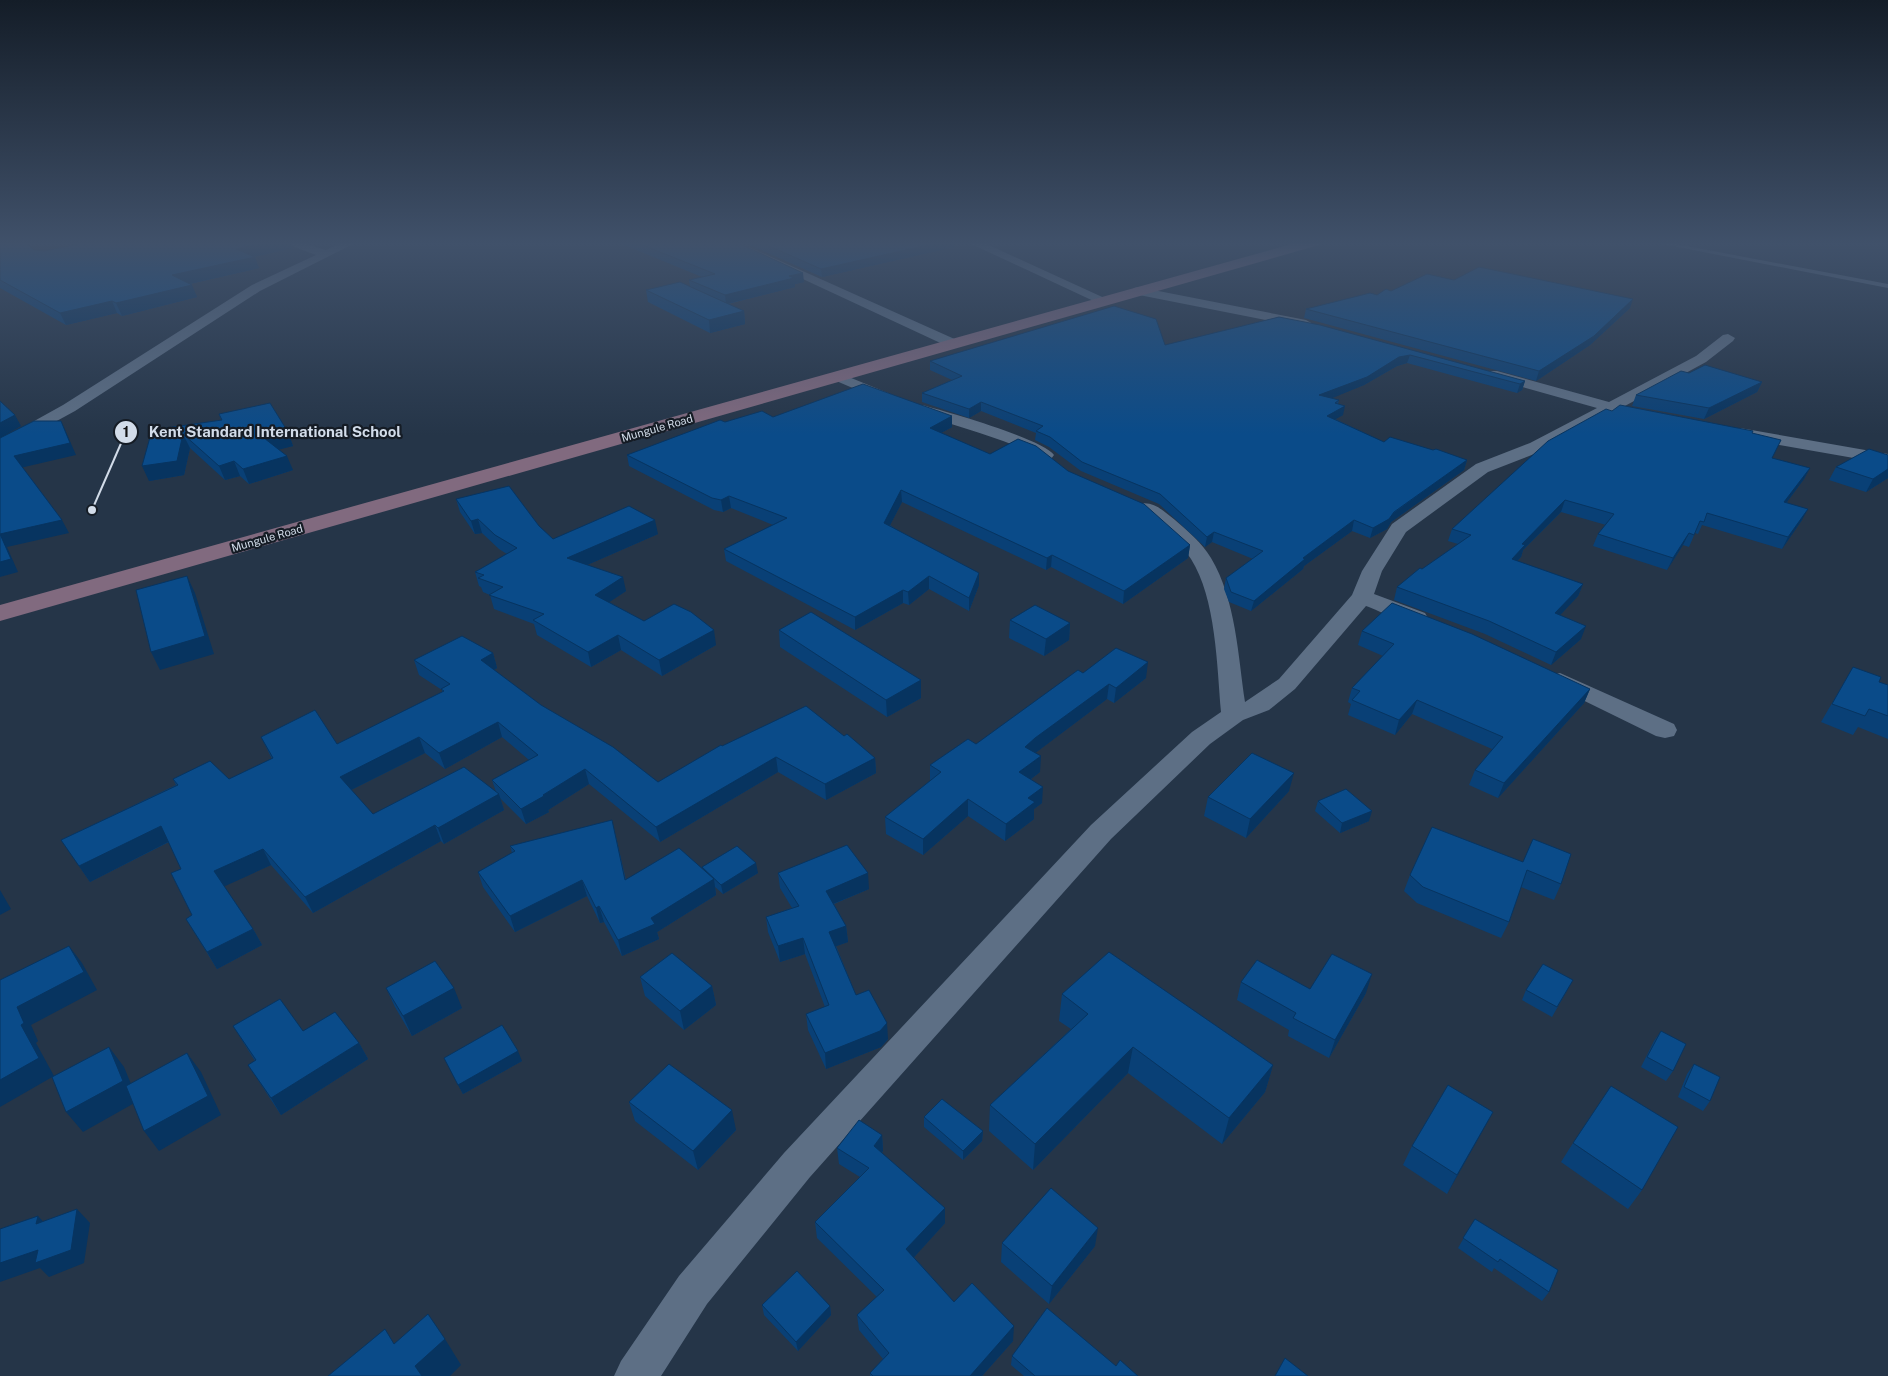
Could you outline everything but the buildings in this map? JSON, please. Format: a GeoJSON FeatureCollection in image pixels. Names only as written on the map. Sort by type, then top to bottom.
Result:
{"type":"FeatureCollection","features":[{"type":"Feature","properties":{"kind":"street"},"geometry":{"type":"LineString","coordinates":[[0,447],[69,408],[228,306]]}},
{"type":"Feature","properties":{"kind":"street"},"geometry":{"type":"LineString","coordinates":[[870,306],[954,344]]}},
{"type":"Feature","properties":{"kind":"street","name":"Mungule Road"},"geometry":{"type":"LineString","coordinates":[[0,614],[1084,306]]}},
{"type":"Feature","properties":{"kind":"street"},"geometry":{"type":"LineString","coordinates":[[1212,306],[1321,327]]}},
{"type":"Feature","properties":{"kind":"street"},"geometry":{"type":"LineString","coordinates":[[636,1376],[693,1290],[797,1165],[1100,832],[1201,738],[1234,715],[1260,705],[1287,684],[1362,598],[1372,571],[1399,528],[1426,506],[1482,468],[1536,447],[1701,359],[1728,338]]}},
{"type":"Feature","properties":{"kind":"street"},"geometry":{"type":"LineString","coordinates":[[1476,370],[1609,408],[1638,414]]}},
{"type":"Feature","properties":{"kind":"street"},"geometry":{"type":"LineString","coordinates":[[839,377],[894,400],[1022,443],[1042,452],[1056,464]]}},
{"type":"Feature","properties":{"kind":"street"},"geometry":{"type":"LineString","coordinates":[[1726,431],[1888,458]]}},
{"type":"Feature","properties":{"kind":"street"},"geometry":{"type":"LineString","coordinates":[[1125,499],[1151,510],[1191,545],[1203,560],[1218,611],[1234,715]]}},
{"type":"Feature","properties":{"kind":"street"},"geometry":{"type":"LineString","coordinates":[[1362,598],[1441,628]]}},
{"type":"Feature","properties":{"kind":"street"},"geometry":{"type":"LineString","coordinates":[[1539,671],[1664,730]]}},
{"type":"Feature","properties":{"kind":"place","name":"Kent Standard International School"},"geometry":{"type":"Point","coordinates":[92,510]}}]}
